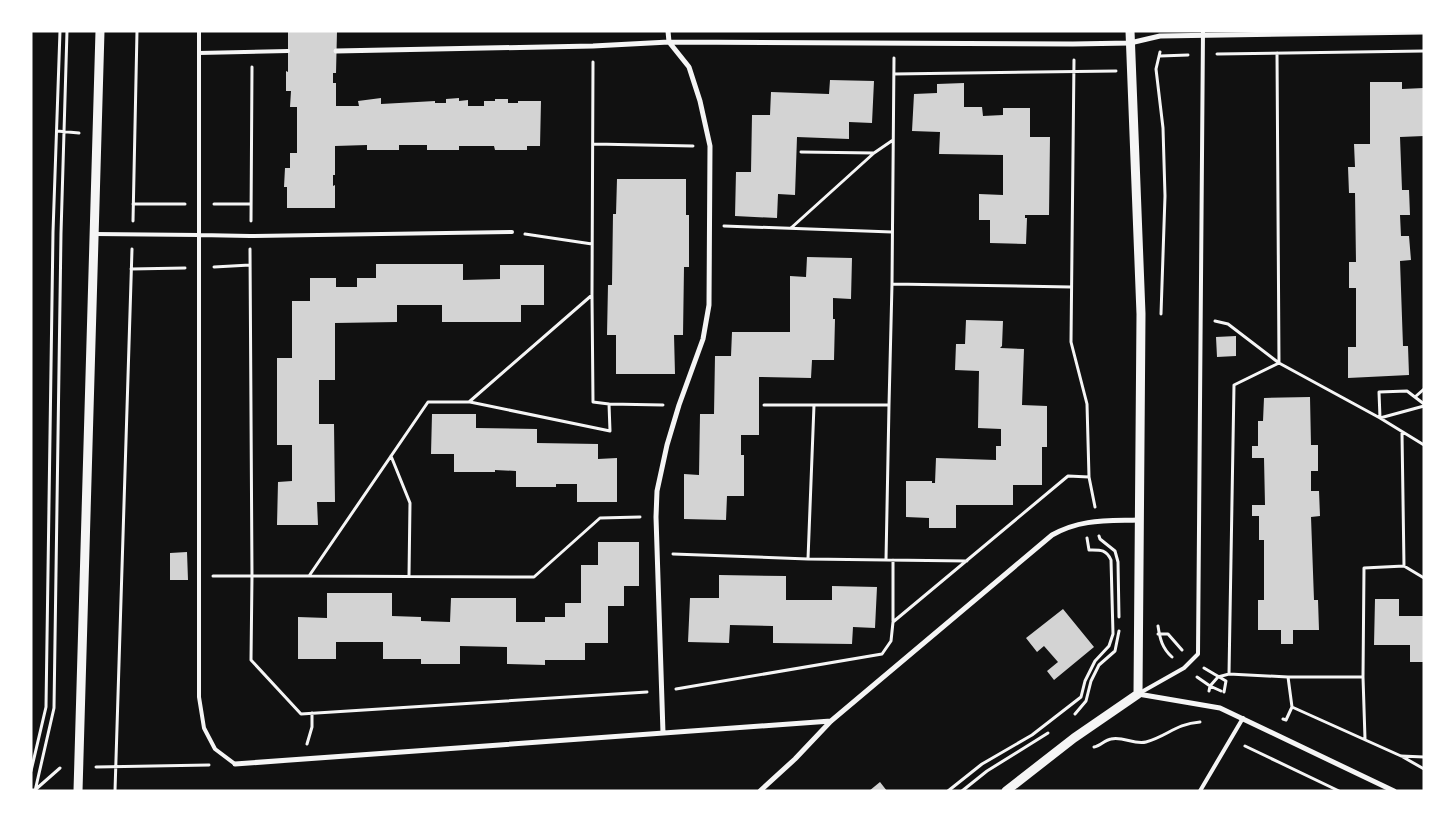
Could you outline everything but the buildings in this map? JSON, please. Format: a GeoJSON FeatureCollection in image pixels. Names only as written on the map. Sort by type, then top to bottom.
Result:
{"type":"FeatureCollection","features":[{"type":"Feature","properties":{"kind":"street"},"geometry":{"type":"LineString","coordinates":[[78,791],[100,31]]}},
{"type":"Feature","properties":{"kind":"street"},"geometry":{"type":"LineString","coordinates":[[663,733],[656,517],[657,491],[666,445],[704,339],[710,305],[710,146],[700,101],[689,67],[669,42],[668,31]]}},
{"type":"Feature","properties":{"kind":"street"},"geometry":{"type":"LineString","coordinates":[[1130,31],[1141,314],[1138,694]]}},
{"type":"Feature","properties":{"kind":"street"},"geometry":{"type":"LineString","coordinates":[[336,51],[593,46],[669,42],[1073,44],[1130,42],[1160,36],[1203,34],[1424,32]]}},
{"type":"Feature","properties":{"kind":"street"},"geometry":{"type":"LineString","coordinates":[[760,791],[795,759],[831,721],[1052,536],[1066,527],[1084,523],[1138,520]]}},
{"type":"Feature","properties":{"kind":"street"},"geometry":{"type":"LineString","coordinates":[[1006,791],[1074,738],[1138,694],[1220,708],[1394,791]]}},
{"type":"Feature","properties":{"kind":"street"},"geometry":{"type":"LineString","coordinates":[[235,764],[831,721]]}},
{"type":"Feature","properties":{"kind":"lane"},"geometry":{"type":"LineString","coordinates":[[199,31],[199,697],[204,728],[215,749],[235,764]]}},
{"type":"Feature","properties":{"kind":"lane"},"geometry":{"type":"LineString","coordinates":[[1138,694],[1184,668],[1198,654],[1203,34]]}},
{"type":"Feature","properties":{"kind":"lane"},"geometry":{"type":"LineString","coordinates":[[199,53],[288,51]]}},
{"type":"Feature","properties":{"kind":"lane"},"geometry":{"type":"LineString","coordinates":[[95,234],[250,236],[512,232]]}},
{"type":"Feature","properties":{"kind":"lane"},"geometry":{"type":"LineString","coordinates":[[1200,791],[1243,718]]}},
{"type":"Feature","properties":{"kind":"path"},"geometry":{"type":"LineString","coordinates":[[31,771],[46,707],[53,232],[60,31]]}},
{"type":"Feature","properties":{"kind":"path"},"geometry":{"type":"LineString","coordinates":[[35,791],[54,708],[60,233],[67,31]]}},
{"type":"Feature","properties":{"kind":"path"},"geometry":{"type":"LineString","coordinates":[[115,791],[133,234],[137,31]]}},
{"type":"Feature","properties":{"kind":"path"},"geometry":{"type":"LineString","coordinates":[[1160,36],[1160,56],[1156,69],[1162,128],[1165,196],[1161,315]]}},
{"type":"Feature","properties":{"kind":"path"},"geometry":{"type":"LineString","coordinates":[[886,560],[892,284],[894,42]]}},
{"type":"Feature","properties":{"kind":"path"},"geometry":{"type":"LineString","coordinates":[[1069,719],[1086,701],[1091,681],[1099,665],[1115,651],[1119,634],[1118,562],[1115,551],[1100,539],[1090,477],[1087,404],[1071,342],[1073,44]]}},
{"type":"Feature","properties":{"kind":"path"},"geometry":{"type":"LineString","coordinates":[[593,46],[593,402],[679,406]]}},
{"type":"Feature","properties":{"kind":"path"},"geometry":{"type":"LineString","coordinates":[[1160,56],[1424,51]]}},
{"type":"Feature","properties":{"kind":"path"},"geometry":{"type":"LineString","coordinates":[[252,52],[250,236],[251,660],[301,714],[661,691],[882,654],[891,641],[894,622],[893,560]]}},
{"type":"Feature","properties":{"kind":"path"},"geometry":{"type":"LineString","coordinates":[[1277,53],[1279,363]]}},
{"type":"Feature","properties":{"kind":"path"},"geometry":{"type":"LineString","coordinates":[[894,74],[1156,69]]}},
{"type":"Feature","properties":{"kind":"path"},"geometry":{"type":"LineString","coordinates":[[790,228],[874,153],[894,140]]}},
{"type":"Feature","properties":{"kind":"path"},"geometry":{"type":"LineString","coordinates":[[594,144],[710,146]]}},
{"type":"Feature","properties":{"kind":"path"},"geometry":{"type":"LineString","coordinates":[[801,152],[874,153]]}},
{"type":"Feature","properties":{"kind":"path"},"geometry":{"type":"LineString","coordinates":[[710,226],[892,232]]}},
{"type":"Feature","properties":{"kind":"path"},"geometry":{"type":"LineString","coordinates":[[512,232],[592,244]]}},
{"type":"Feature","properties":{"kind":"path"},"geometry":{"type":"LineString","coordinates":[[892,284],[1071,287]]}},
{"type":"Feature","properties":{"kind":"path"},"geometry":{"type":"LineString","coordinates":[[469,402],[592,295]]}},
{"type":"Feature","properties":{"kind":"path"},"geometry":{"type":"LineString","coordinates":[[1201,318],[1228,324],[1279,363],[1380,418],[1424,445]]}},
{"type":"Feature","properties":{"kind":"path"},"geometry":{"type":"LineString","coordinates":[[1228,674],[1234,385],[1279,363]]}},
{"type":"Feature","properties":{"kind":"path"},"geometry":{"type":"LineString","coordinates":[[1415,397],[1424,389]]}},
{"type":"Feature","properties":{"kind":"path"},"geometry":{"type":"LineString","coordinates":[[1380,418],[1379,392],[1407,391],[1424,405]]}},
{"type":"Feature","properties":{"kind":"path"},"geometry":{"type":"LineString","coordinates":[[309,576],[428,402],[469,402],[610,431],[609,404]]}},
{"type":"Feature","properties":{"kind":"path"},"geometry":{"type":"LineString","coordinates":[[764,405],[888,405]]}},
{"type":"Feature","properties":{"kind":"path"},"geometry":{"type":"LineString","coordinates":[[1380,418],[1424,405]]}},
{"type":"Feature","properties":{"kind":"path"},"geometry":{"type":"LineString","coordinates":[[808,559],[814,406]]}},
{"type":"Feature","properties":{"kind":"path"},"geometry":{"type":"LineString","coordinates":[[1402,432],[1404,566]]}},
{"type":"Feature","properties":{"kind":"path"},"geometry":{"type":"LineString","coordinates":[[391,456],[410,503],[410,576]]}},
{"type":"Feature","properties":{"kind":"path"},"geometry":{"type":"LineString","coordinates":[[894,622],[1068,476],[1090,477]]}},
{"type":"Feature","properties":{"kind":"path"},"geometry":{"type":"LineString","coordinates":[[199,576],[534,577],[600,518],[656,517]]}},
{"type":"Feature","properties":{"kind":"path"},"geometry":{"type":"LineString","coordinates":[[948,791],[982,764],[1032,735],[1082,697],[1085,681],[1095,661],[1109,646],[1113,634],[1111,560],[1108,554],[1102,550],[1089,550],[1084,523]]}},
{"type":"Feature","properties":{"kind":"path"},"geometry":{"type":"LineString","coordinates":[[657,553],[808,559],[967,561]]}},
{"type":"Feature","properties":{"kind":"path"},"geometry":{"type":"LineString","coordinates":[[1365,739],[1363,677],[1364,568],[1404,566],[1424,578]]}},
{"type":"Feature","properties":{"kind":"path"},"geometry":{"type":"LineString","coordinates":[[1119,622],[1158,622],[1161,643],[1166,652],[1184,668],[1210,686]]}},
{"type":"Feature","properties":{"kind":"path"},"geometry":{"type":"LineString","coordinates":[[1089,748],[1099,746],[1110,739],[1143,743],[1158,738],[1188,723],[1202,722],[1210,686],[1218,676],[1228,674],[1288,677],[1363,677]]}},
{"type":"Feature","properties":{"kind":"path"},"geometry":{"type":"LineString","coordinates":[[1288,677],[1292,707],[1365,739],[1424,769]]}},
{"type":"Feature","properties":{"kind":"path"},"geometry":{"type":"LineString","coordinates":[[302,759],[312,727],[312,713]]}},
{"type":"Feature","properties":{"kind":"path"},"geometry":{"type":"LineString","coordinates":[[962,791],[987,771],[1053,730]]}},
{"type":"Feature","properties":{"kind":"path"},"geometry":{"type":"LineString","coordinates":[[1401,756],[1424,757]]}},
{"type":"Feature","properties":{"kind":"path"},"geometry":{"type":"LineString","coordinates":[[116,767],[235,764]]}}]}
